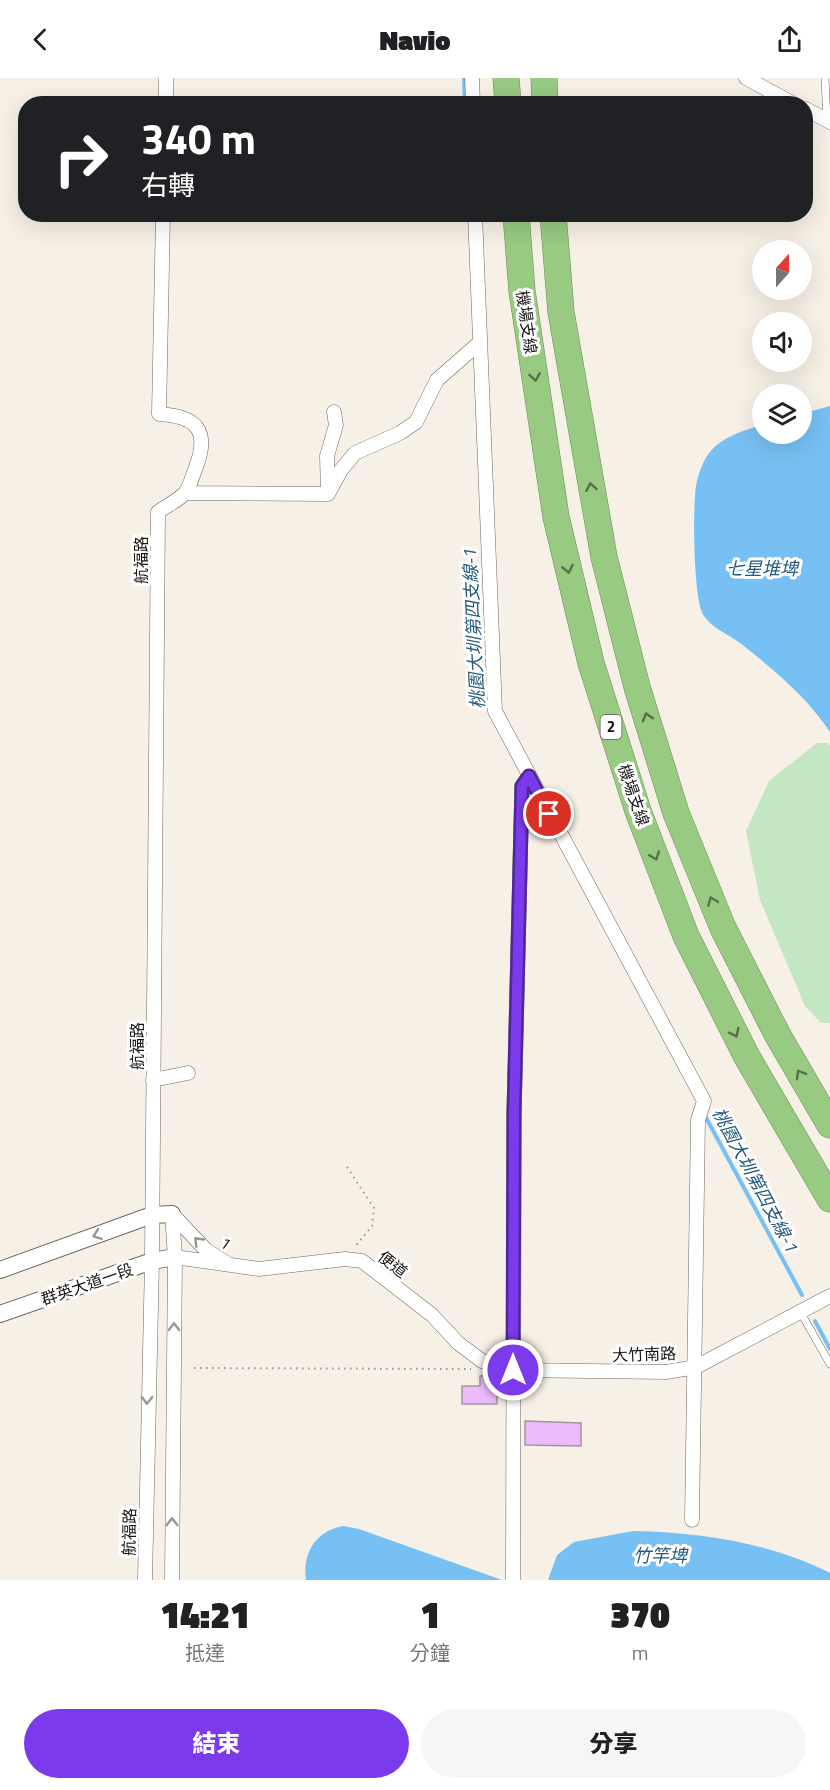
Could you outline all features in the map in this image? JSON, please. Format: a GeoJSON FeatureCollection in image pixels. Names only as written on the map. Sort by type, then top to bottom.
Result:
{"type":"FeatureCollection","features":[{"type":"Feature","properties":{"kind":"highway"},"geometry":{"type":"LineString","coordinates":[[506,78],[507,96]]}},
{"type":"Feature","properties":{"kind":"highway"},"geometry":{"type":"LineString","coordinates":[[544,78],[545,96]]}},
{"type":"Feature","properties":{"kind":"highway","name":"機場支線"},"geometry":{"type":"LineString","coordinates":[[517,222],[522,291],[556,517],[591,663],[638,811],[686,936],[747,1057],[830,1199]]}},
{"type":"Feature","properties":{"kind":"highway","name":"機場支線"},"geometry":{"type":"LineString","coordinates":[[554,222],[561,312],[604,557],[644,710],[676,813],[723,928],[777,1034],[830,1125]]}},
{"type":"Feature","properties":{"kind":"street"},"geometry":{"type":"LineString","coordinates":[[165,96],[166,78]]}},
{"type":"Feature","properties":{"kind":"street"},"geometry":{"type":"LineString","coordinates":[[472,78],[473,96]]}},
{"type":"Feature","properties":{"kind":"street"},"geometry":{"type":"LineString","coordinates":[[746,78],[779,96]]}},
{"type":"Feature","properties":{"kind":"street"},"geometry":{"type":"LineString","coordinates":[[813,114],[828,122]]}},
{"type":"Feature","properties":{"kind":"street"},"geometry":{"type":"LineString","coordinates":[[163,222],[159,414],[178,415],[194,422],[201,434],[203,450],[185,493],[328,494]]}},
{"type":"Feature","properties":{"kind":"street"},"geometry":{"type":"LineString","coordinates":[[475,222],[478,345],[495,711],[704,1101],[698,1120],[692,1520]]}},
{"type":"Feature","properties":{"kind":"street"},"geometry":{"type":"LineString","coordinates":[[328,494],[340,470],[355,453],[400,434],[416,422],[437,380],[478,345]]}},
{"type":"Feature","properties":{"kind":"street"},"geometry":{"type":"LineString","coordinates":[[328,494],[327,456],[336,425],[334,412]]}},
{"type":"Feature","properties":{"kind":"street","name":"航福路"},"geometry":{"type":"LineString","coordinates":[[145,1580],[152,1262],[158,512],[185,493]]}},
{"type":"Feature","properties":{"kind":"street"},"geometry":{"type":"LineString","coordinates":[[513,1580],[514,1113],[522,786],[529,776]]}},
{"type":"Feature","properties":{"kind":"street"},"geometry":{"type":"LineString","coordinates":[[153,1080],[188,1073]]}},
{"type":"Feature","properties":{"kind":"street"},"geometry":{"type":"LineString","coordinates":[[0,1270],[152,1215],[172,1214],[174,1257],[172,1580]]}},
{"type":"Feature","properties":{"kind":"street","name":"1"},"geometry":{"type":"LineString","coordinates":[[172,1214],[206,1250],[227,1263]]}},
{"type":"Feature","properties":{"kind":"street","name":"1"},"geometry":{"type":"LineString","coordinates":[[174,1257],[227,1263]]}},
{"type":"Feature","properties":{"kind":"street","name":"群英大道一段"},"geometry":{"type":"LineString","coordinates":[[0,1314],[152,1262],[174,1257]]}},
{"type":"Feature","properties":{"kind":"street","name":"便道"},"geometry":{"type":"LineString","coordinates":[[227,1263],[259,1269],[345,1259],[362,1261],[432,1315],[458,1343],[482,1361],[513,1370]]}},
{"type":"Feature","properties":{"kind":"street","name":"大竹南路"},"geometry":{"type":"LineString","coordinates":[[513,1370],[666,1372],[696,1367],[830,1296]]}},
{"type":"Feature","properties":{"kind":"lane"},"geometry":{"type":"LineString","coordinates":[[825,78],[828,122]]}},
{"type":"Feature","properties":{"kind":"lane"},"geometry":{"type":"LineString","coordinates":[[801,1313],[830,1364]]}},
{"type":"Feature","properties":{"kind":"path"},"geometry":{"type":"LineString","coordinates":[[345,1259],[372,1226],[374,1208],[347,1167]]}},
{"type":"Feature","properties":{"kind":"path"},"geometry":{"type":"LineString","coordinates":[[194,1368],[477,1370]]}},
{"type":"Feature","properties":{"kind":"green space"},"geometry":{"type":"Polygon","coordinates":[[[817,743],[828,743],[830,746],[830,1023],[821,1023],[805,1006],[760,900],[746,831],[769,781],[817,743]]]}},
{"type":"Feature","properties":{"kind":"water","name":"七星堆埤"},"geometry":{"type":"Polygon","coordinates":[[[830,406],[830,732],[789,684],[740,643],[712,625],[704,616],[700,607],[696,572],[695,491],[701,468],[712,449],[732,436],[752,428],[752,444],[812,444],[812,411],[830,406]]]}},
{"type":"Feature","properties":{"kind":"water"},"geometry":{"type":"Polygon","coordinates":[[[344,1526],[359,1529],[502,1580],[306,1580],[306,1560],[313,1544],[326,1532],[344,1526]]]}},
{"type":"Feature","properties":{"kind":"water","name":"竹竿埤"},"geometry":{"type":"Polygon","coordinates":[[[633,1531],[709,1537],[759,1547],[784,1554],[830,1573],[830,1580],[548,1580],[557,1555],[574,1542],[633,1531]]]}},
{"type":"Feature","properties":{"kind":"building"},"geometry":{"type":"Polygon","coordinates":[[[480,1376],[497,1376],[497,1404],[462,1404],[462,1386],[480,1386],[480,1376]]]}},
{"type":"Feature","properties":{"kind":"building"},"geometry":{"type":"Polygon","coordinates":[[[525,1421],[581,1423],[581,1446],[525,1445],[525,1421]]]}},
{"type":"Feature","properties":{"kind":"waterway","name":"桃園大圳第四支線-1"},"geometry":{"type":"LineString","coordinates":[[464,78],[465,96]]}},
{"type":"Feature","properties":{"kind":"waterway","name":"桃園大圳第四支線-1"},"geometry":{"type":"LineString","coordinates":[[704,1114],[802,1295]]}},
{"type":"Feature","properties":{"kind":"waterway","name":"桃園大圳第四支線-1"},"geometry":{"type":"LineString","coordinates":[[815,1321],[830,1349]]}},
{"type":"Feature","properties":{"kind":"route"},"geometry":{"type":"LineString","coordinates":[[513,1370],[514,1113],[522,786],[529,776],[549,814]]}}]}
